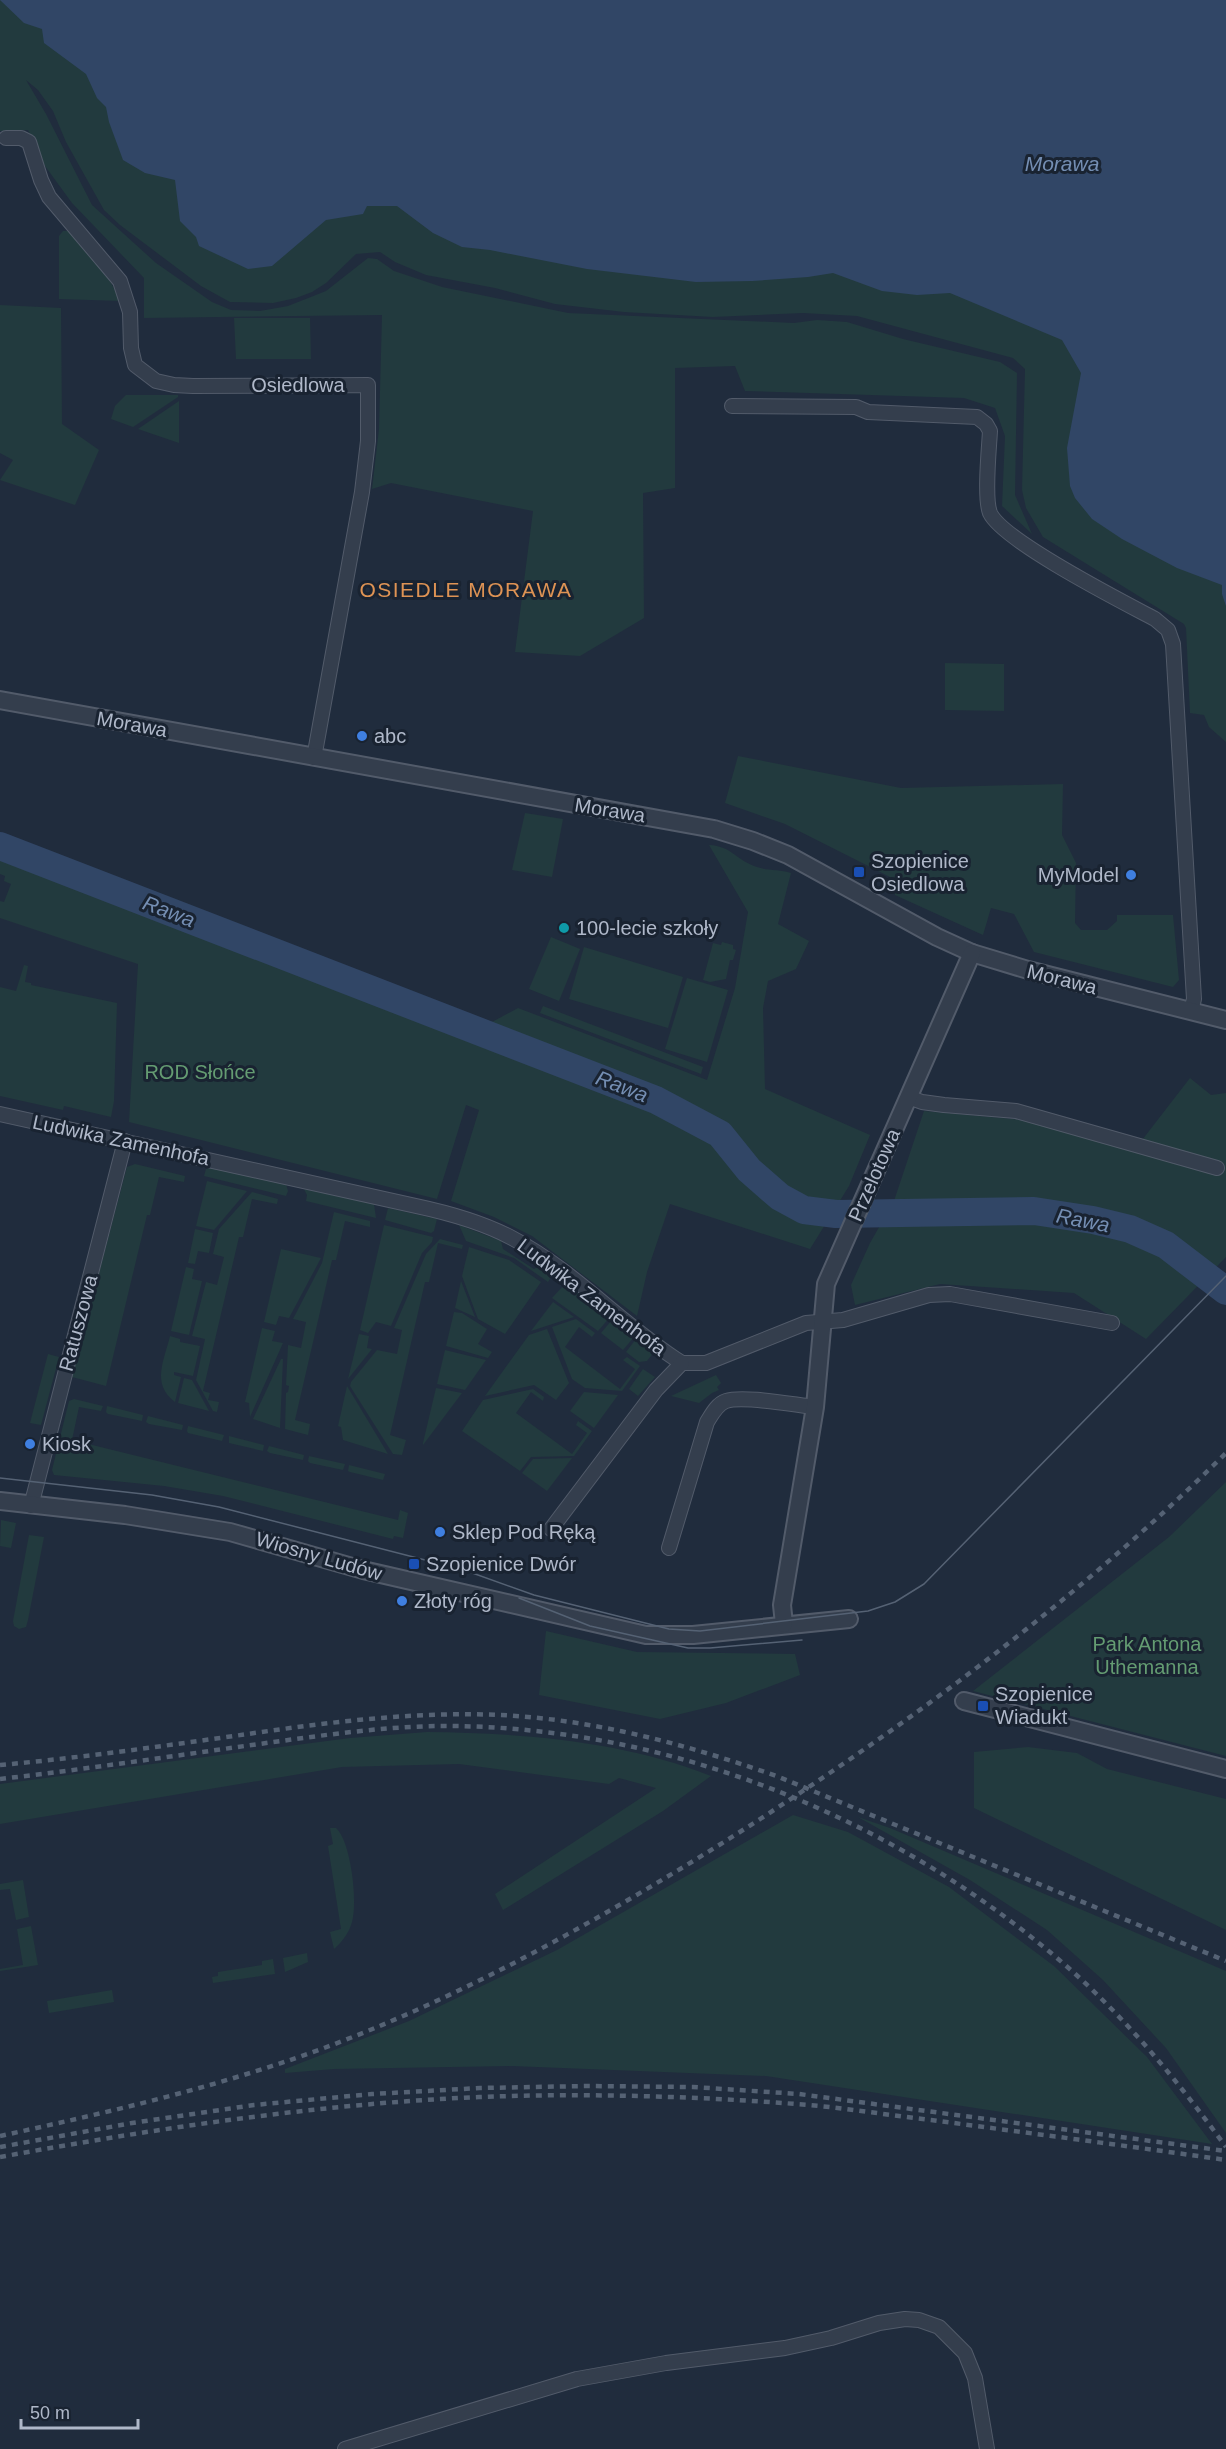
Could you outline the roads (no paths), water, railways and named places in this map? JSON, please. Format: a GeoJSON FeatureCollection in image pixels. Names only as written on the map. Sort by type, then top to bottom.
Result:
{"type":"FeatureCollection","features":[{"type":"Feature","properties":{"kind":"street","name":"Osiedlowa"},"geometry":{"type":"LineString","coordinates":[[6,138],[21,138],[29,142],[49,197],[120,281],[130,312],[130,348],[135,364],[156,381],[193,386],[368,385],[368,441],[362,492],[314,758]]}},
{"type":"Feature","properties":{"kind":"street"},"geometry":{"type":"LineString","coordinates":[[732,405],[856,407],[868,411],[977,417],[990,430],[988,499],[990,514],[1038,554],[1155,619],[1168,630],[1173,644],[1190,909],[1194,999],[1191,1011]]}},
{"type":"Feature","properties":{"kind":"street","name":"Morawa"},"geometry":{"type":"LineString","coordinates":[[0,700],[686,823],[739,836],[767,846],[809,866],[937,937],[972,953],[1028,970],[1226,1020]]}},
{"type":"Feature","properties":{"kind":"street","name":"Przelotowa"},"geometry":{"type":"LineString","coordinates":[[784,1624],[783,1597],[815,1407],[826,1284],[972,953]]}},
{"type":"Feature","properties":{"kind":"street"},"geometry":{"type":"LineString","coordinates":[[908,1097],[933,1104],[1016,1111],[1217,1168]]}},
{"type":"Feature","properties":{"kind":"street","name":"Ludwika Zamenhofa"},"geometry":{"type":"LineString","coordinates":[[0,1114],[442,1212],[486,1226],[513,1238],[546,1259],[682,1363],[706,1363],[806,1323],[843,1320],[929,1295],[950,1294],[1112,1323]]}},
{"type":"Feature","properties":{"kind":"street","name":"Ratuszowa"},"geometry":{"type":"LineString","coordinates":[[31,1506],[125,1141]]}},
{"type":"Feature","properties":{"kind":"street"},"geometry":{"type":"LineString","coordinates":[[551,1529],[656,1390],[682,1363]]}},
{"type":"Feature","properties":{"kind":"street"},"geometry":{"type":"LineString","coordinates":[[669,1548],[707,1422],[715,1409],[724,1401],[744,1400],[815,1407]]}},
{"type":"Feature","properties":{"kind":"street","name":"Wiosny Ludów"},"geometry":{"type":"LineString","coordinates":[[0,1502],[125,1515],[230,1532],[363,1570],[646,1635],[693,1635],[849,1619]]}},
{"type":"Feature","properties":{"kind":"street"},"geometry":{"type":"LineString","coordinates":[[964,1701],[1226,1769]]}},
{"type":"Feature","properties":{"kind":"street"},"geometry":{"type":"LineString","coordinates":[[345,2449],[577,2379],[666,2363],[785,2348],[831,2338],[879,2323],[904,2319],[919,2320],[939,2327],[965,2353],[975,2378],[987,2449]]}},
{"type":"Feature","properties":{"kind":"water","name":"Morawa"},"geometry":{"type":"Polygon","coordinates":[[[0,0],[1226,0],[1226,606],[1222,585],[1177,568],[1122,539],[1092,519],[1075,498],[1070,486],[1067,448],[1081,373],[1062,340],[950,293],[917,295],[882,291],[833,273],[752,281],[696,282],[587,269],[490,250],[462,247],[433,233],[397,206],[367,206],[363,214],[326,220],[272,266],[248,269],[199,246],[196,237],[180,221],[175,180],[145,173],[123,160],[106,107],[97,98],[86,74],[44,43],[42,29],[24,23],[0,0]]]}},
{"type":"Feature","properties":{"kind":"waterway","name":"Rawa"},"geometry":{"type":"LineString","coordinates":[[0,846],[656,1100],[720,1134],[749,1170],[780,1197],[804,1210],[836,1214],[1034,1211],[1093,1220],[1130,1229],[1166,1245],[1226,1291]]}},
{"type":"Feature","properties":{"kind":"tram line"},"geometry":{"type":"LineString","coordinates":[[0,1478],[152,1495],[219,1507],[464,1570],[534,1595],[669,1629],[700,1631],[868,1611],[895,1602],[924,1584],[1226,1276]]}},
{"type":"Feature","properties":{"kind":"tram line"},"geometry":{"type":"LineString","coordinates":[[519,1598],[590,1626],[688,1648],[802,1640]]}},
{"type":"Feature","properties":{"kind":"railway"},"geometry":{"type":"LineString","coordinates":[[0,2136],[204,2087],[324,2048],[428,2005],[579,1928],[724,1842],[922,1709],[1048,1612],[1109,1561],[1226,1453]]}},
{"type":"Feature","properties":{"kind":"railway"},"geometry":{"type":"LineString","coordinates":[[0,1765],[401,1716],[501,1715],[572,1722],[677,1745],[779,1777],[1226,1961]]}},
{"type":"Feature","properties":{"kind":"railway"},"geometry":{"type":"LineString","coordinates":[[0,1779],[326,1735],[437,1726],[524,1730],[609,1742],[694,1763],[777,1791],[856,1826],[933,1868],[1005,1917],[1072,1971],[1114,2012],[1172,2077],[1226,2147]]}},
{"type":"Feature","properties":{"kind":"railway"},"geometry":{"type":"LineString","coordinates":[[0,2147],[132,2123],[254,2105],[372,2094],[480,2088],[587,2086],[693,2087],[799,2094],[1226,2151]]}},
{"type":"Feature","properties":{"kind":"railway"},"geometry":{"type":"LineString","coordinates":[[0,2157],[119,2136],[299,2111],[419,2100],[598,2095],[717,2099],[830,2107],[1226,2160]]}},
{"type":"Feature","properties":{"kind":"place","name":"abc"},"geometry":{"type":"Point","coordinates":[362,736]}},
{"type":"Feature","properties":{"kind":"place","name":"Szopienice Osiedlowa"},"geometry":{"type":"Point","coordinates":[859,872]}},
{"type":"Feature","properties":{"kind":"place","name":"MyModel"},"geometry":{"type":"Point","coordinates":[1131,875]}},
{"type":"Feature","properties":{"kind":"place","name":"100-lecie szkoły"},"geometry":{"type":"Point","coordinates":[564,928]}},
{"type":"Feature","properties":{"kind":"place","name":"Kiosk"},"geometry":{"type":"Point","coordinates":[30,1444]}},
{"type":"Feature","properties":{"kind":"place","name":"Sklep Pod Ręką"},"geometry":{"type":"Point","coordinates":[440,1532]}},
{"type":"Feature","properties":{"kind":"place","name":"Szopienice Dwór"},"geometry":{"type":"Point","coordinates":[414,1564]}},
{"type":"Feature","properties":{"kind":"place","name":"Złoty róg"},"geometry":{"type":"Point","coordinates":[402,1601]}},
{"type":"Feature","properties":{"kind":"place","name":"Szopienice Wiadukt"},"geometry":{"type":"Point","coordinates":[983,1706]}},
{"type":"Feature","properties":{"kind":"district","name":"OSIEDLE MORAWA"},"geometry":{"type":"Point","coordinates":[466,589]}},
{"type":"Feature","properties":{"kind":"park label","name":"ROD Słońce"},"geometry":{"type":"Point","coordinates":[200,1072]}},
{"type":"Feature","properties":{"kind":"park label","name":"Park Antona Uthemanna"},"geometry":{"type":"Point","coordinates":[1147,1656]}}]}
